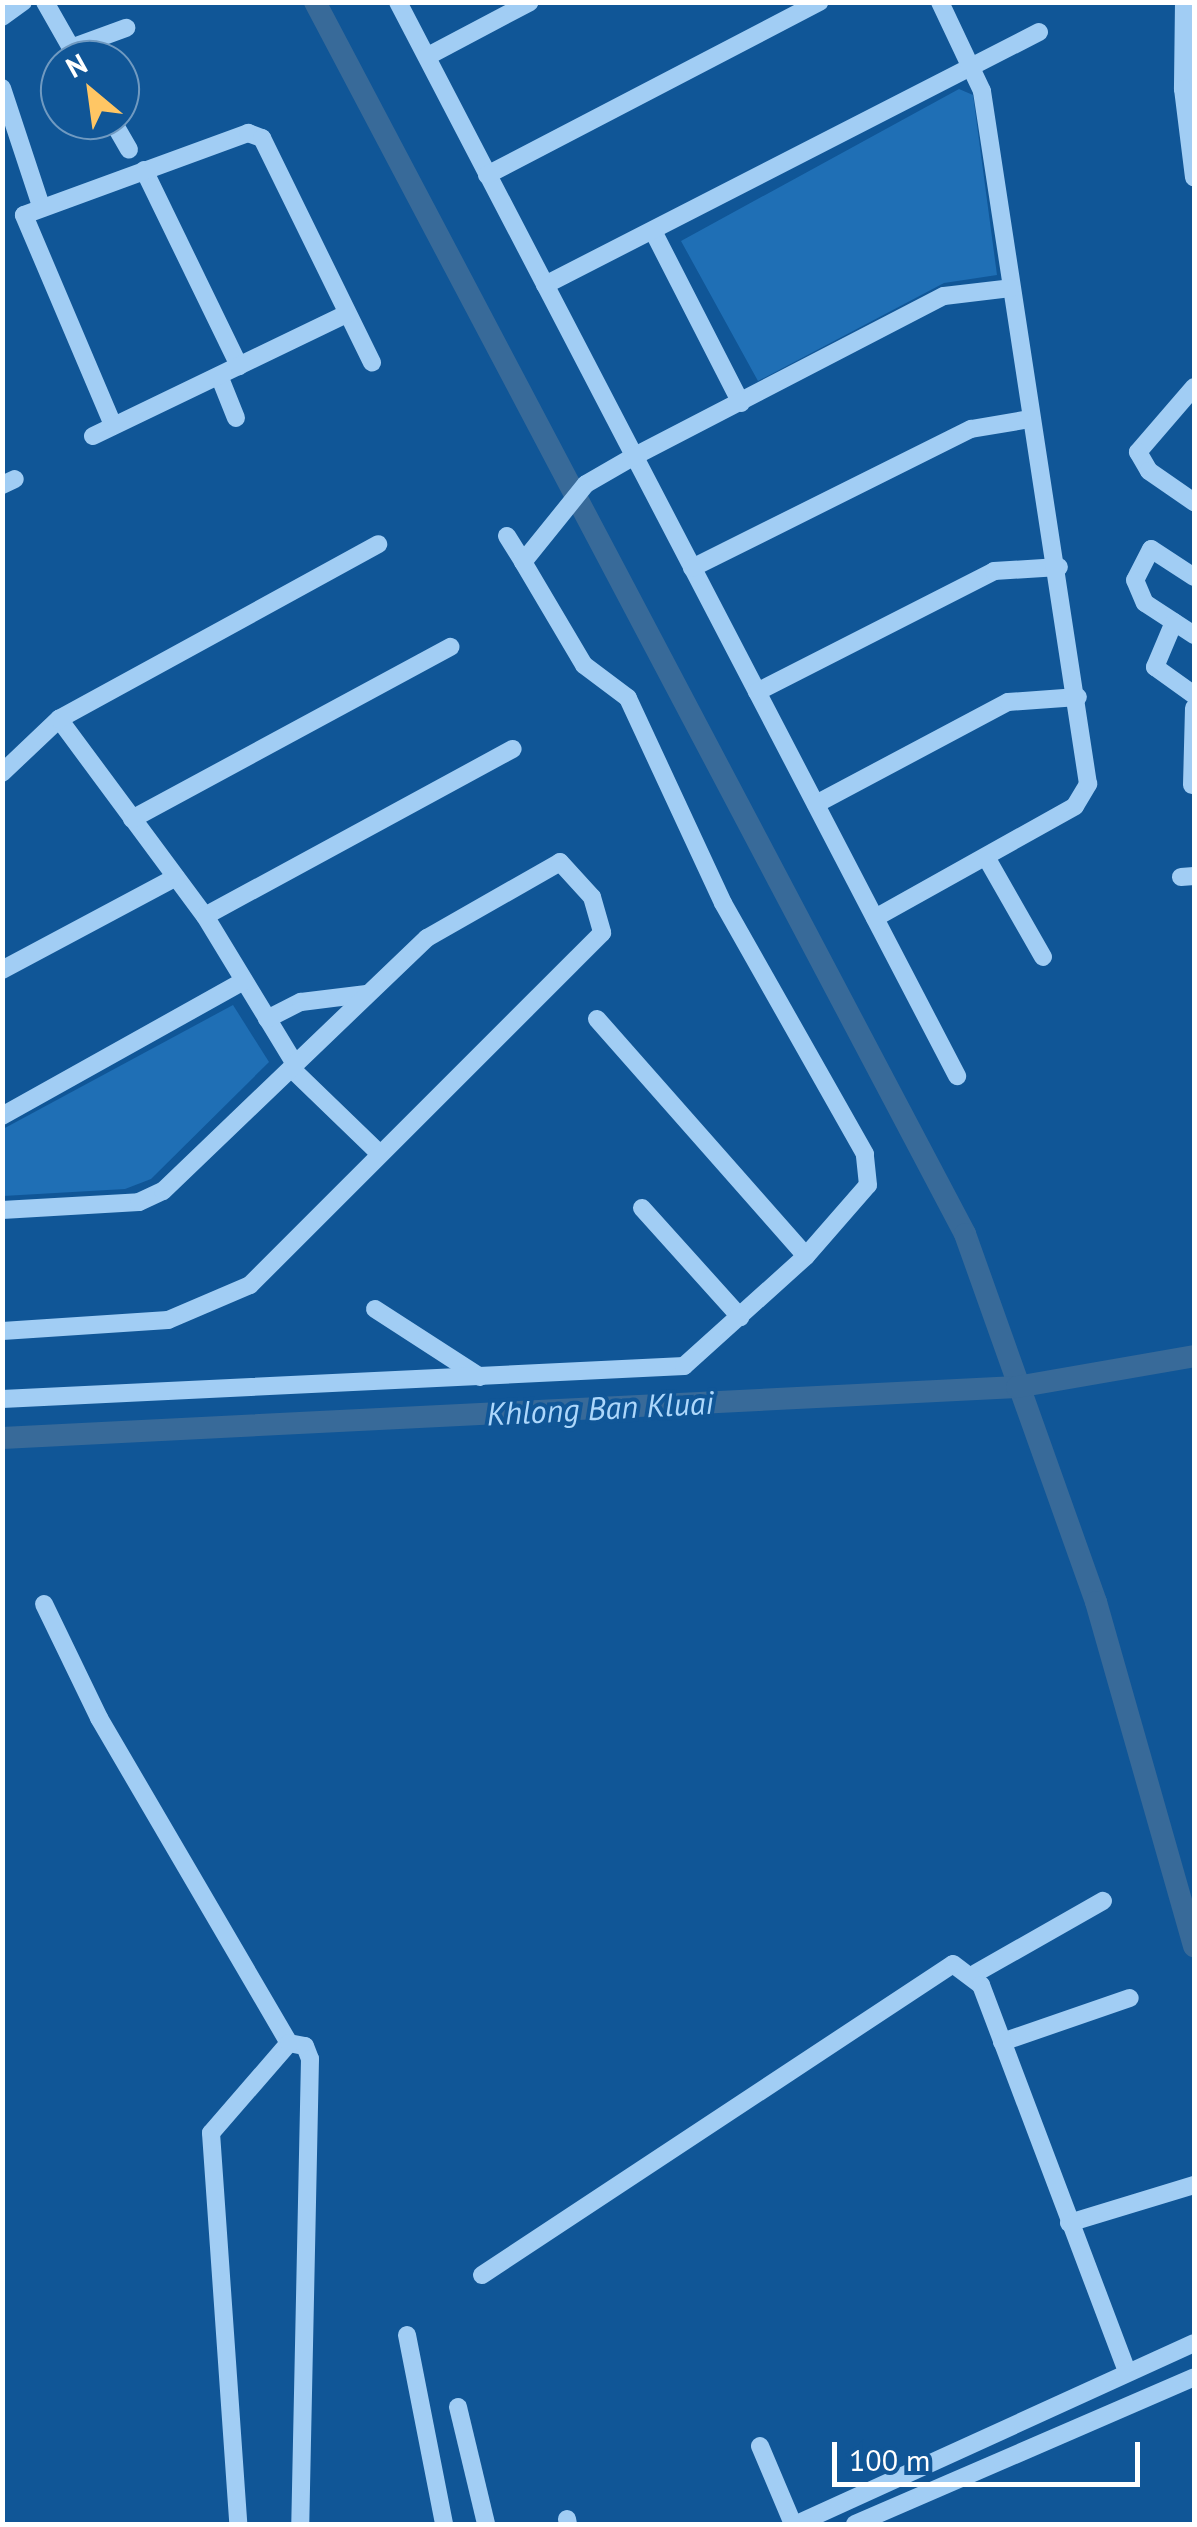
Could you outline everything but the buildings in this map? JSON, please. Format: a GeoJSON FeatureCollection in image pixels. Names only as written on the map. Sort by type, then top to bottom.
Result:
{"type":"FeatureCollection","features":[{"type":"Feature","properties":{"kind":"street"},"geometry":{"type":"LineString","coordinates":[[2,18],[23,2]]}},
{"type":"Feature","properties":{"kind":"street"},"geometry":{"type":"LineString","coordinates":[[46,2],[66,40]]}},
{"type":"Feature","properties":{"kind":"street"},"geometry":{"type":"LineString","coordinates":[[398,2],[631,458],[958,1076]]}},
{"type":"Feature","properties":{"kind":"street"},"geometry":{"type":"LineString","coordinates":[[428,56],[530,2]]}},
{"type":"Feature","properties":{"kind":"street"},"geometry":{"type":"LineString","coordinates":[[487,175],[820,2]]}},
{"type":"Feature","properties":{"kind":"street"},"geometry":{"type":"LineString","coordinates":[[875,918],[1084,797],[1078,698],[1059,567],[1030,419],[972,63],[940,2]]}},
{"type":"Feature","properties":{"kind":"street"},"geometry":{"type":"LineString","coordinates":[[1187,9],[1194,177]]}},
{"type":"Feature","properties":{"kind":"street"},"geometry":{"type":"LineString","coordinates":[[102,40],[126,28]]}},
{"type":"Feature","properties":{"kind":"street"},"geometry":{"type":"LineString","coordinates":[[545,285],[654,233],[972,63],[1040,32]]}},
{"type":"Feature","properties":{"kind":"street"},"geometry":{"type":"LineString","coordinates":[[2,88],[41,206]]}},
{"type":"Feature","properties":{"kind":"street"},"geometry":{"type":"LineString","coordinates":[[113,425],[22,221],[41,206],[260,135],[372,363]]}},
{"type":"Feature","properties":{"kind":"street"},"geometry":{"type":"LineString","coordinates":[[124,140],[129,149]]}},
{"type":"Feature","properties":{"kind":"street"},"geometry":{"type":"LineString","coordinates":[[144,170],[239,366]]}},
{"type":"Feature","properties":{"kind":"street"},"geometry":{"type":"LineString","coordinates":[[654,233],[741,403]]}},
{"type":"Feature","properties":{"kind":"street"},"geometry":{"type":"LineString","coordinates":[[523,562],[586,484],[631,458],[944,296],[1011,288]]}},
{"type":"Feature","properties":{"kind":"street"},"geometry":{"type":"LineString","coordinates":[[94,436],[347,314]]}},
{"type":"Feature","properties":{"kind":"street"},"geometry":{"type":"LineString","coordinates":[[220,378],[236,418]]}},
{"type":"Feature","properties":{"kind":"street"},"geometry":{"type":"LineString","coordinates":[[1194,386],[1138,452],[1148,471],[1194,502]]}},
{"type":"Feature","properties":{"kind":"street"},"geometry":{"type":"LineString","coordinates":[[692,568],[970,429],[1030,419]]}},
{"type":"Feature","properties":{"kind":"street"},"geometry":{"type":"LineString","coordinates":[[2,1400],[684,1366],[806,1256],[868,1185],[865,1154],[723,904],[628,698],[584,665],[507,536]]}},
{"type":"Feature","properties":{"kind":"street"},"geometry":{"type":"LineString","coordinates":[[2,773],[60,719],[378,544]]}},
{"type":"Feature","properties":{"kind":"street"},"geometry":{"type":"LineString","coordinates":[[1194,577],[1151,549],[1137,563],[1144,603],[1194,636]]}},
{"type":"Feature","properties":{"kind":"street"},"geometry":{"type":"LineString","coordinates":[[757,692],[994,571],[1059,567]]}},
{"type":"Feature","properties":{"kind":"street"},"geometry":{"type":"LineString","coordinates":[[1174,622],[1155,668],[1194,695]]}},
{"type":"Feature","properties":{"kind":"street"},"geometry":{"type":"LineString","coordinates":[[132,818],[450,648]]}},
{"type":"Feature","properties":{"kind":"street"},"geometry":{"type":"LineString","coordinates":[[816,804],[1008,702],[1078,698]]}},
{"type":"Feature","properties":{"kind":"street"},"geometry":{"type":"LineString","coordinates":[[1192,785],[1194,708]]}},
{"type":"Feature","properties":{"kind":"street"},"geometry":{"type":"LineString","coordinates":[[60,719],[205,916],[294,1067],[378,1152]]}},
{"type":"Feature","properties":{"kind":"street"},"geometry":{"type":"LineString","coordinates":[[205,916],[514,749]]}},
{"type":"Feature","properties":{"kind":"street"},"geometry":{"type":"LineString","coordinates":[[986,857],[1044,957]]}},
{"type":"Feature","properties":{"kind":"street"},"geometry":{"type":"LineString","coordinates":[[2,1210],[139,1202],[162,1191],[427,938],[560,862],[604,919],[602,933],[509,1029],[378,1152],[250,1285],[208,1308],[168,1320],[2,1331]]}},
{"type":"Feature","properties":{"kind":"street"},"geometry":{"type":"LineString","coordinates":[[2,970],[176,877]]}},
{"type":"Feature","properties":{"kind":"street"},"geometry":{"type":"LineString","coordinates":[[2,1116],[244,981]]}},
{"type":"Feature","properties":{"kind":"street"},"geometry":{"type":"LineString","coordinates":[[267,1019],[301,1002],[365,994]]}},
{"type":"Feature","properties":{"kind":"street"},"geometry":{"type":"LineString","coordinates":[[597,1019],[806,1256]]}},
{"type":"Feature","properties":{"kind":"street"},"geometry":{"type":"LineString","coordinates":[[642,1208],[740,1317]]}},
{"type":"Feature","properties":{"kind":"street"},"geometry":{"type":"LineString","coordinates":[[375,1309],[480,1376]]}},
{"type":"Feature","properties":{"kind":"street"},"geometry":{"type":"LineString","coordinates":[[44,1604],[99,1718],[289,2043],[304,2046],[310,2059],[300,2524]]}},
{"type":"Feature","properties":{"kind":"street"},"geometry":{"type":"LineString","coordinates":[[976,1973],[1103,1901]]}},
{"type":"Feature","properties":{"kind":"street"},"geometry":{"type":"LineString","coordinates":[[482,2275],[930,1975],[954,1964],[976,1973],[1126,2368]]}},
{"type":"Feature","properties":{"kind":"street"},"geometry":{"type":"LineString","coordinates":[[1002,2042],[1130,1998]]}},
{"type":"Feature","properties":{"kind":"street"},"geometry":{"type":"LineString","coordinates":[[238,2524],[211,2133],[289,2043]]}},
{"type":"Feature","properties":{"kind":"street"},"geometry":{"type":"LineString","coordinates":[[1069,2222],[1194,2185]]}},
{"type":"Feature","properties":{"kind":"street"},"geometry":{"type":"LineString","coordinates":[[407,2335],[444,2524]]}},
{"type":"Feature","properties":{"kind":"street"},"geometry":{"type":"LineString","coordinates":[[760,2446],[795,2524],[1126,2368],[1194,2343]]}},
{"type":"Feature","properties":{"kind":"street"},"geometry":{"type":"LineString","coordinates":[[854,2524],[1194,2377]]}},
{"type":"Feature","properties":{"kind":"street"},"geometry":{"type":"LineString","coordinates":[[458,2407],[486,2524]]}},
{"type":"Feature","properties":{"kind":"shaded area"},"geometry":{"type":"Polygon","coordinates":[[[959,89],[973,95],[997,275],[944,283],[758,381],[681,241],[959,89]]]}},
{"type":"Feature","properties":{"kind":"shaded area"},"geometry":{"type":"Polygon","coordinates":[[[233,1005],[269,1062],[151,1179],[125,1189],[3,1196],[3,1129],[233,1005]]]}},
{"type":"Feature","properties":{"kind":"waterway"},"geometry":{"type":"LineString","coordinates":[[315,2],[965,1234],[1096,1602],[1194,1946]]}},
{"type":"Feature","properties":{"kind":"waterway","name":"Khlong Ban Kluai"},"geometry":{"type":"LineString","coordinates":[[2,1438],[1017,1387],[1194,1356]]}}]}
